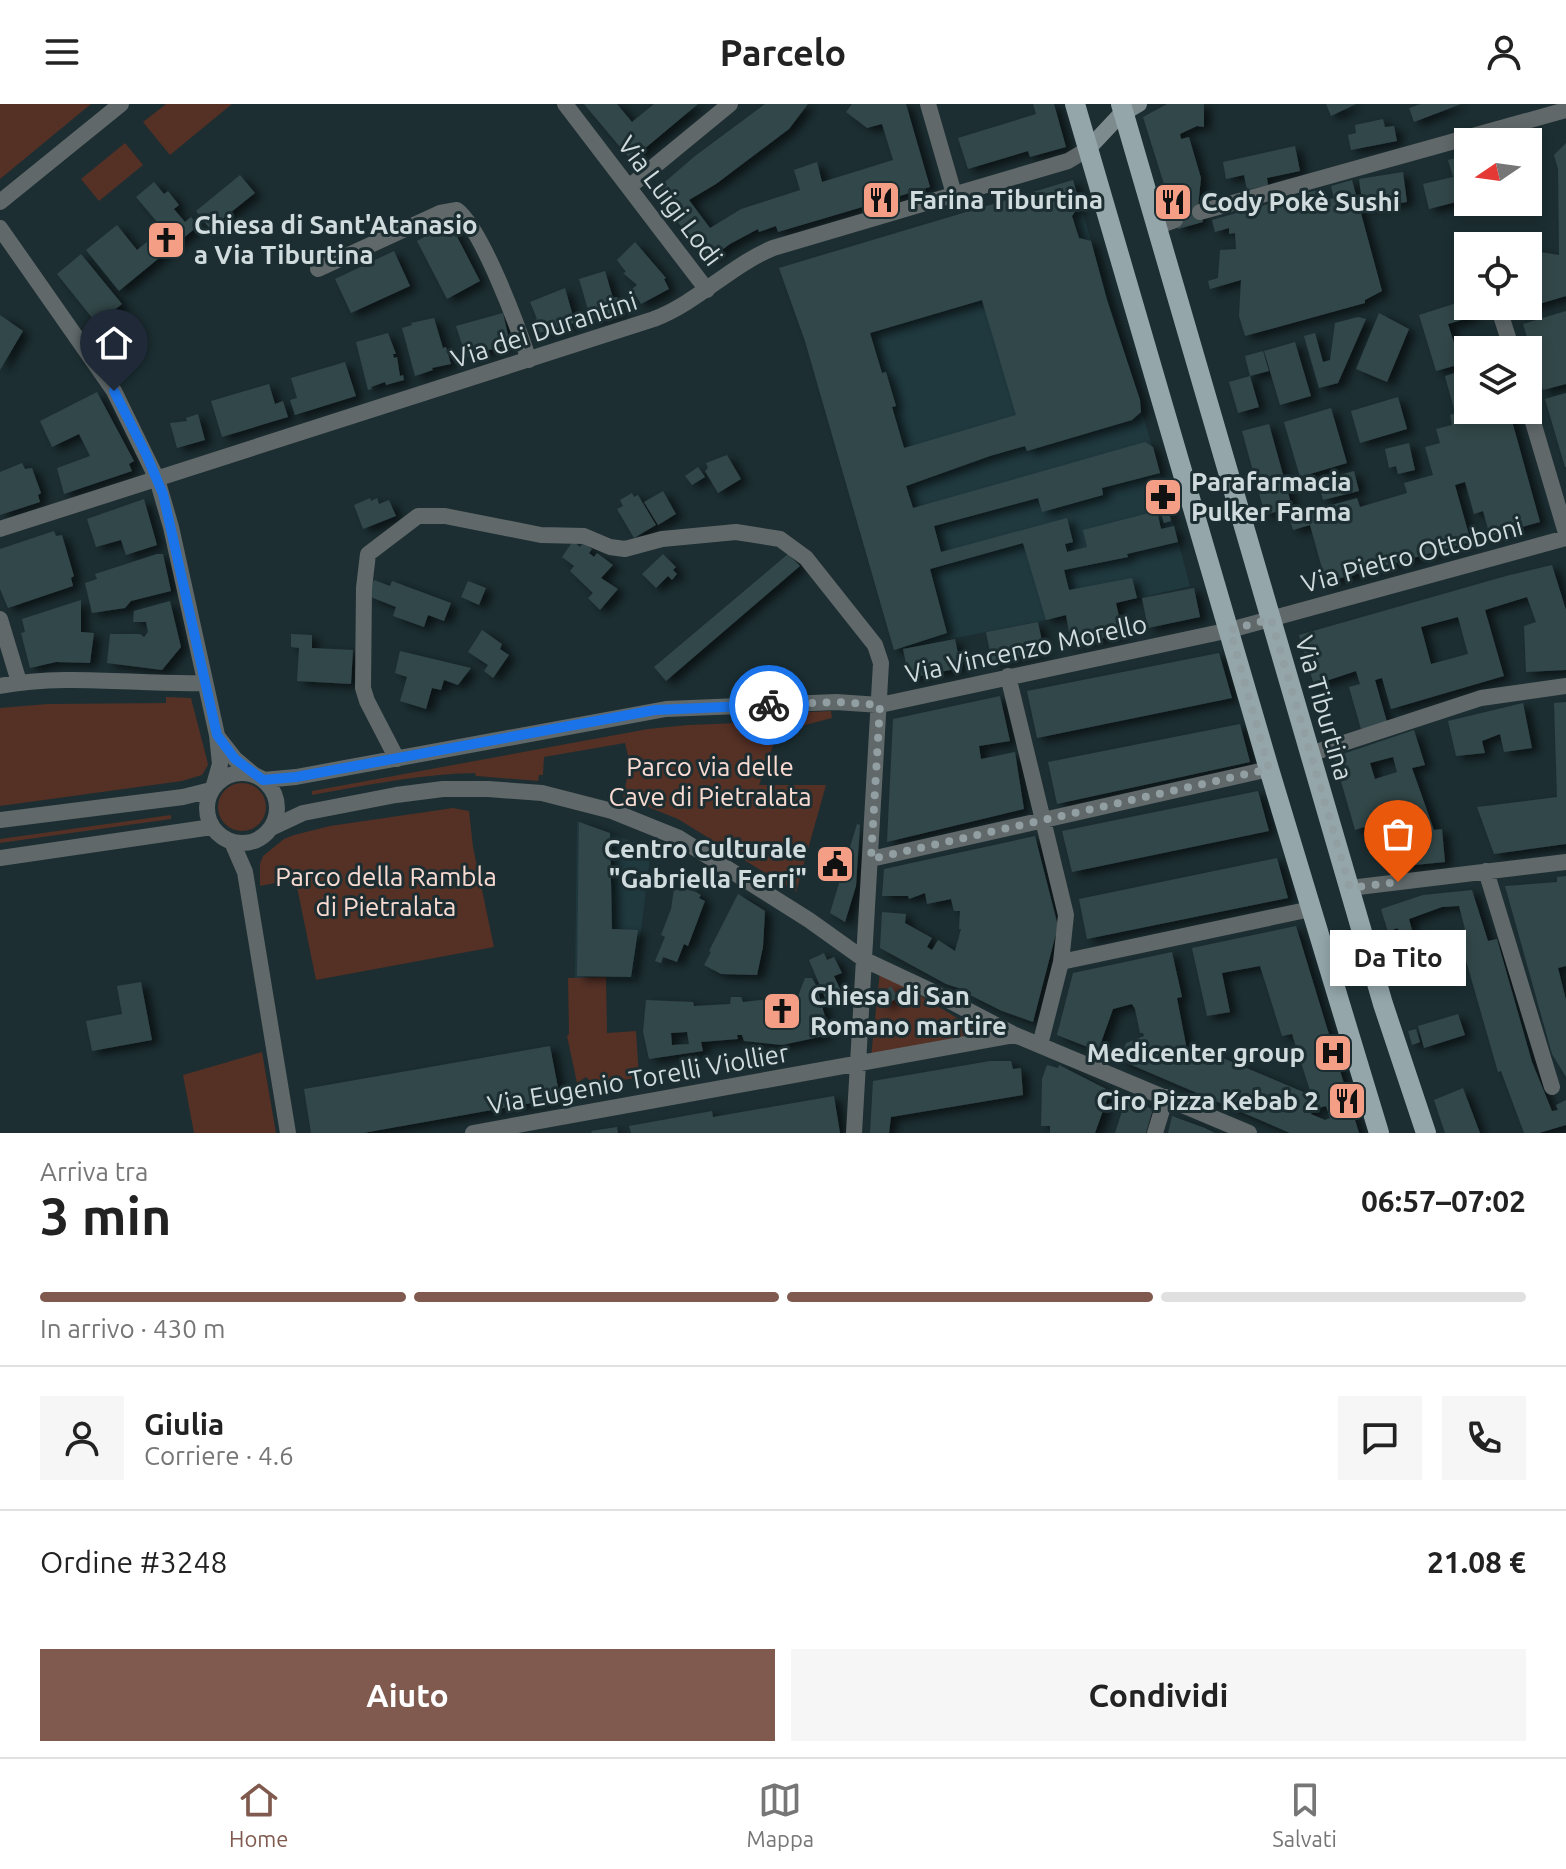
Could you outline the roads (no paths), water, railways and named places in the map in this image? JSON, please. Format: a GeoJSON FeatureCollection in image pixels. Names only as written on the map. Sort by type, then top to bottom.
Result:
{"type":"FeatureCollection","features":[{"type":"Feature","properties":{"kind":"main road"},"geometry":{"type":"LineString","coordinates":[[1075,104],[1379,1133]]}},
{"type":"Feature","properties":{"kind":"main road","name":"Via Tiburtina"},"geometry":{"type":"LineString","coordinates":[[1088,149],[1128,107],[1166,223],[1310,754],[1387,1016],[1426,1133]]}},
{"type":"Feature","properties":{"kind":"street"},"geometry":{"type":"LineString","coordinates":[[0,202],[121,104]]}},
{"type":"Feature","properties":{"kind":"street","name":"Via Luigi Lodi"},"geometry":{"type":"LineString","coordinates":[[565,104],[707,290]]}},
{"type":"Feature","properties":{"kind":"street"},"geometry":{"type":"LineString","coordinates":[[629,187],[730,104]]}},
{"type":"Feature","properties":{"kind":"street"},"geometry":{"type":"LineString","coordinates":[[928,104],[954,194]]}},
{"type":"Feature","properties":{"kind":"street"},"geometry":{"type":"LineString","coordinates":[[1200,212],[1566,110]]}},
{"type":"Feature","properties":{"kind":"street","name":"Via dei Durantini"},"geometry":{"type":"LineString","coordinates":[[0,529],[662,316],[707,290],[746,261],[773,248],[1068,161],[1088,149]]}},
{"type":"Feature","properties":{"kind":"street"},"geometry":{"type":"LineString","coordinates":[[318,269],[449,209],[457,210],[469,224],[505,295],[529,360]]}},
{"type":"Feature","properties":{"kind":"street"},"geometry":{"type":"LineString","coordinates":[[0,228],[114,391],[157,479],[171,527],[217,735],[220,764],[206,806],[212,827],[220,835],[241,843],[257,839],[271,828],[303,813],[432,790],[488,789],[559,796],[635,819],[679,838],[809,920],[865,960],[1015,1035],[1249,1133]]}},
{"type":"Feature","properties":{"kind":"street"},"geometry":{"type":"LineString","coordinates":[[1534,424],[1566,535]]}},
{"type":"Feature","properties":{"kind":"street"},"geometry":{"type":"LineString","coordinates":[[397,759],[363,688],[364,588],[368,554],[418,516],[445,516],[541,535],[584,536],[610,547],[625,549],[662,539],[736,532],[780,539],[806,558],[875,645],[881,663],[854,1133]]}},
{"type":"Feature","properties":{"kind":"street","name":"Via Pietro Ottoboni"},"geometry":{"type":"LineString","coordinates":[[1271,619],[1566,535]]}},
{"type":"Feature","properties":{"kind":"street"},"geometry":{"type":"LineString","coordinates":[[0,619],[19,682]]}},
{"type":"Feature","properties":{"kind":"street","name":"Via Tiburtina"},"geometry":{"type":"LineString","coordinates":[[1230,630],[1271,619]]}},
{"type":"Feature","properties":{"kind":"street","name":"Via Vincenzo Morello"},"geometry":{"type":"LineString","coordinates":[[258,777],[296,777],[666,709],[836,702],[880,705],[1230,630]]}},
{"type":"Feature","properties":{"kind":"street"},"geometry":{"type":"LineString","coordinates":[[1008,676],[1066,915],[1061,962],[1040,1045]]}},
{"type":"Feature","properties":{"kind":"street"},"geometry":{"type":"LineString","coordinates":[[0,686],[19,682],[80,680],[204,683]]}},
{"type":"Feature","properties":{"kind":"street"},"geometry":{"type":"LineString","coordinates":[[1310,754],[1481,698],[1566,686]]}},
{"type":"Feature","properties":{"kind":"street"},"geometry":{"type":"LineString","coordinates":[[217,735],[235,759],[274,792],[277,804],[271,828]]}},
{"type":"Feature","properties":{"kind":"street"},"geometry":{"type":"LineString","coordinates":[[871,859],[1269,769]]}},
{"type":"Feature","properties":{"kind":"street"},"geometry":{"type":"LineString","coordinates":[[0,820],[183,797],[213,788],[234,773],[258,777]]}},
{"type":"Feature","properties":{"kind":"street"},"geometry":{"type":"LineString","coordinates":[[0,858],[212,827]]}},
{"type":"Feature","properties":{"kind":"street"},"geometry":{"type":"LineString","coordinates":[[245,872],[257,839]]}},
{"type":"Feature","properties":{"kind":"street"},"geometry":{"type":"LineString","coordinates":[[232,842],[245,872],[288,1133]]}},
{"type":"Feature","properties":{"kind":"street"},"geometry":{"type":"LineString","coordinates":[[1350,888],[1566,862]]}},
{"type":"Feature","properties":{"kind":"street"},"geometry":{"type":"LineString","coordinates":[[1486,871],[1552,1087]]}},
{"type":"Feature","properties":{"kind":"street"},"geometry":{"type":"LineString","coordinates":[[1061,962],[1311,909]]}},
{"type":"Feature","properties":{"kind":"street","name":"Via Eugenio Torelli Viollier"},"geometry":{"type":"LineString","coordinates":[[473,1133],[549,1126],[1015,1035]]}},
{"type":"Feature","properties":{"kind":"street"},"geometry":{"type":"LineString","coordinates":[[1155,1133],[1166,1097]]}},
{"type":"Feature","properties":{"kind":"tunnel"},"geometry":{"type":"LineString","coordinates":[[1175,220],[1200,212]]}},
{"type":"Feature","properties":{"kind":"place","name":"Farina Tiburtina"},"geometry":{"type":"Point","coordinates":[881,200]}},
{"type":"Feature","properties":{"kind":"place","name":"Cody Pokè Sushi"},"geometry":{"type":"Point","coordinates":[1173,202]}},
{"type":"Feature","properties":{"kind":"place","name":"Chiesa di Sant'Atanasio a Via Tiburtina"},"geometry":{"type":"Point","coordinates":[166,240]}},
{"type":"Feature","properties":{"kind":"place","name":"Parafarmacia Pulker Farma"},"geometry":{"type":"Point","coordinates":[1163,497]}},
{"type":"Feature","properties":{"kind":"place","name":"Centro Culturale \"Gabriella Ferri\""},"geometry":{"type":"Point","coordinates":[835,864]}},
{"type":"Feature","properties":{"kind":"place","name":"Da Tito"},"geometry":{"type":"Point","coordinates":[1398,882]}},
{"type":"Feature","properties":{"kind":"place","name":"Chiesa di San Romano martire"},"geometry":{"type":"Point","coordinates":[782,1011]}},
{"type":"Feature","properties":{"kind":"place","name":"Medicenter group"},"geometry":{"type":"Point","coordinates":[1333,1053]}},
{"type":"Feature","properties":{"kind":"place","name":"Ciro Pizza Kebab 2"},"geometry":{"type":"Point","coordinates":[1347,1101]}},
{"type":"Feature","properties":{"kind":"park label","name":"Parco via delle Cave di Pietralata"},"geometry":{"type":"Point","coordinates":[710,782]}},
{"type":"Feature","properties":{"kind":"park label","name":"Parco della Rambla di Pietralata"},"geometry":{"type":"Point","coordinates":[386,892]}}]}
